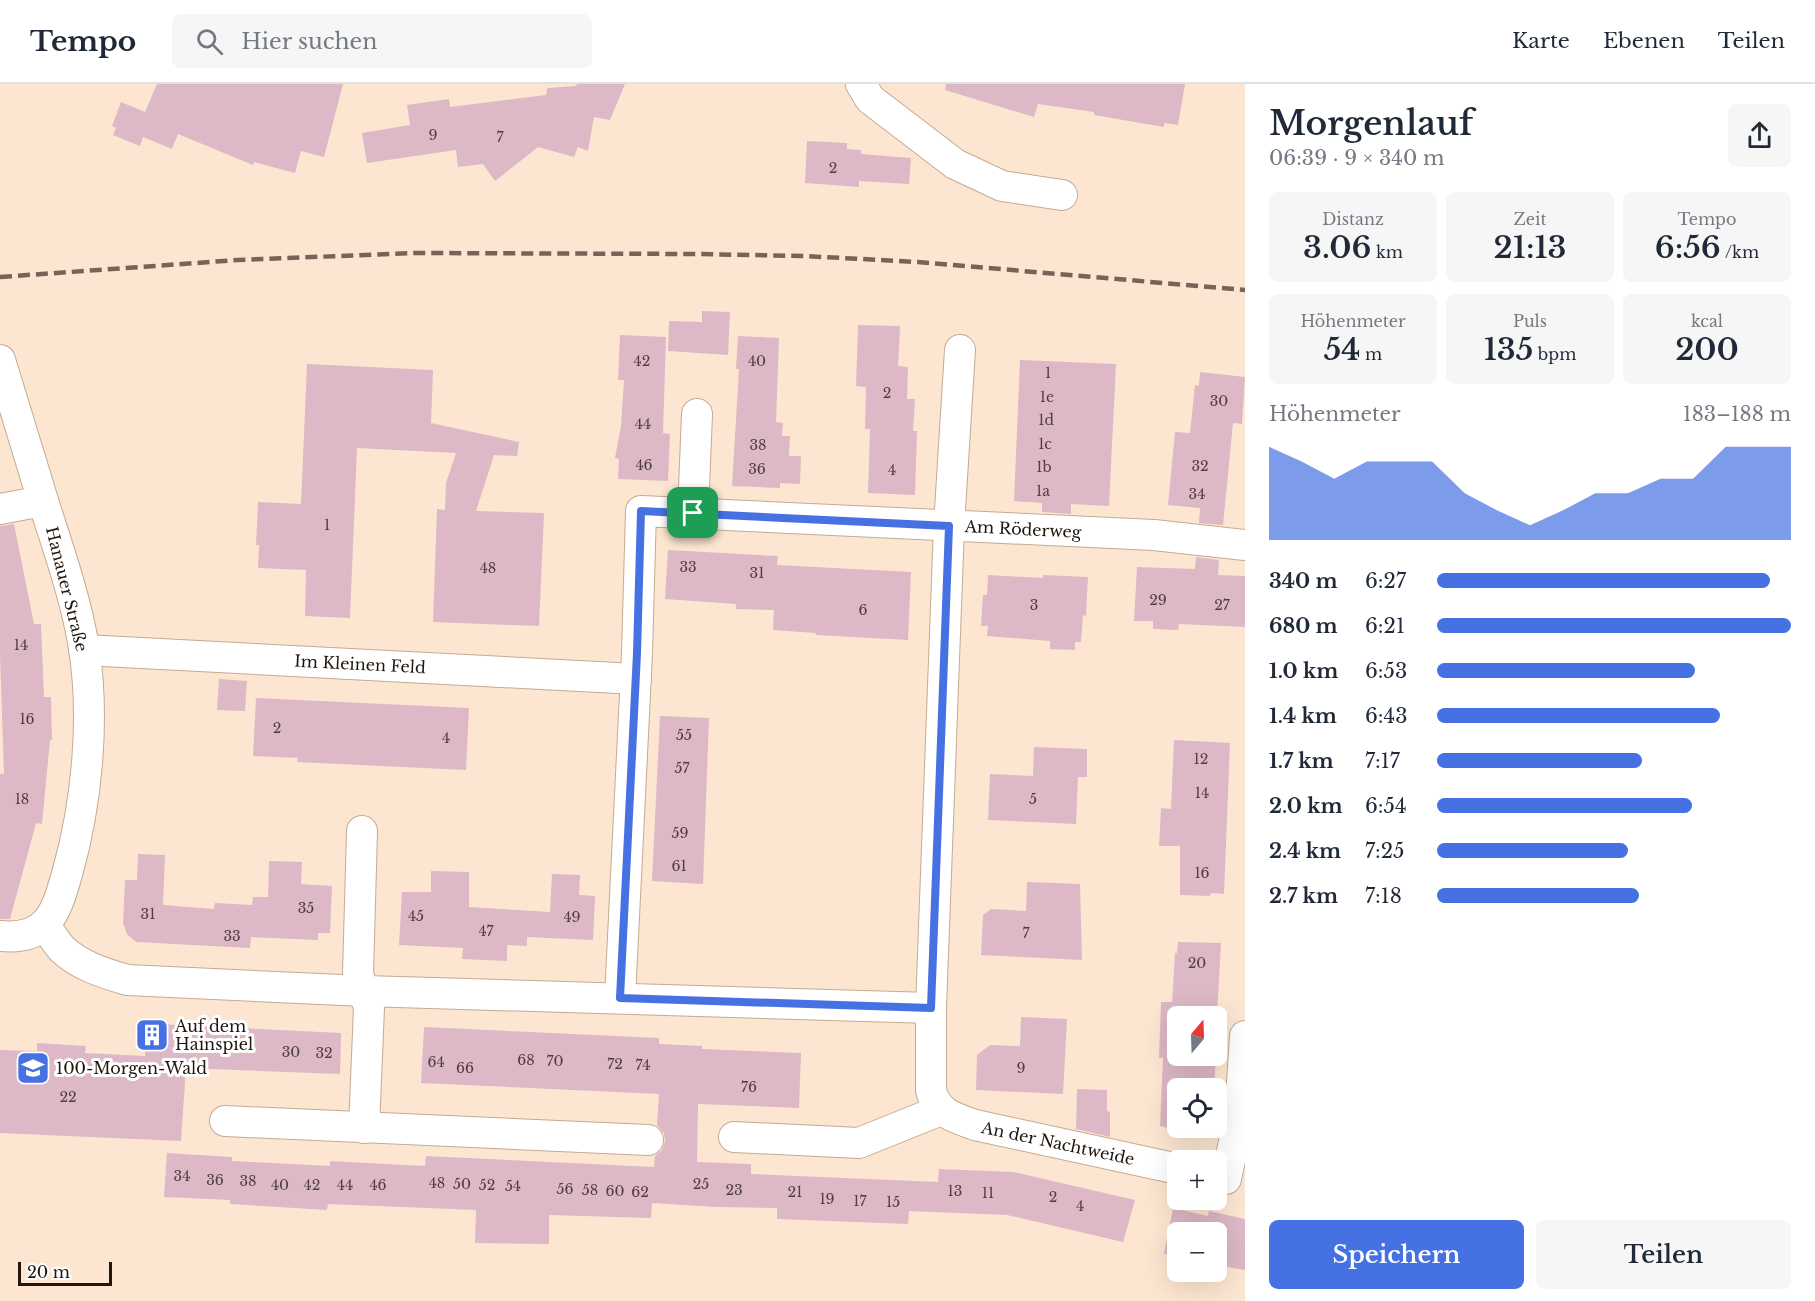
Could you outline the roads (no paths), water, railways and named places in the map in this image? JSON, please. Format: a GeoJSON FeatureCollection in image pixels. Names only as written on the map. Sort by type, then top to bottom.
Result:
{"type":"FeatureCollection","features":[{"type":"Feature","properties":{"kind":"street"},"geometry":{"type":"LineString","coordinates":[[861,84],[870,99],[955,164],[1002,186],[1062,195]]}},
{"type":"Feature","properties":{"kind":"street"},"geometry":{"type":"LineString","coordinates":[[734,1137],[859,1143],[941,1110],[933,1100],[931,1090],[931,1008],[949,526],[960,350]]}},
{"type":"Feature","properties":{"kind":"street","name":"Hanauer Straße"},"geometry":{"type":"LineString","coordinates":[[0,360],[69,587],[84,650],[87,766],[82,810],[63,887],[55,909],[45,925]]}},
{"type":"Feature","properties":{"kind":"street"},"geometry":{"type":"LineString","coordinates":[[693,513],[697,414]]}},
{"type":"Feature","properties":{"kind":"street"},"geometry":{"type":"LineString","coordinates":[[0,509],[43,501]]}},
{"type":"Feature","properties":{"kind":"street","name":"Am Röderweg"},"geometry":{"type":"LineString","coordinates":[[636,679],[641,511],[1154,535],[1245,545]]}},
{"type":"Feature","properties":{"kind":"street","name":"Im Kleinen Feld"},"geometry":{"type":"LineString","coordinates":[[84,650],[636,679]]}},
{"type":"Feature","properties":{"kind":"street"},"geometry":{"type":"LineString","coordinates":[[620,998],[636,679]]}},
{"type":"Feature","properties":{"kind":"street"},"geometry":{"type":"LineString","coordinates":[[362,831],[358,974],[369,1008],[364,1128]]}},
{"type":"Feature","properties":{"kind":"street"},"geometry":{"type":"LineString","coordinates":[[0,936],[18,938],[34,933],[45,925],[62,949],[81,962],[127,980],[364,991],[931,1008]]}},
{"type":"Feature","properties":{"kind":"street"},"geometry":{"type":"LineString","coordinates":[[1229,1180],[1240,1113],[1245,1036]]}},
{"type":"Feature","properties":{"kind":"street","name":"An der Nachtweide"},"geometry":{"type":"LineString","coordinates":[[941,1110],[954,1118],[975,1125],[1167,1166]]}},
{"type":"Feature","properties":{"kind":"street"},"geometry":{"type":"LineString","coordinates":[[225,1121],[648,1140]]}},
{"type":"Feature","properties":{"kind":"railway"},"geometry":{"type":"LineString","coordinates":[[0,277],[238,260],[415,253],[696,254],[804,256],[918,262],[1245,290]]}},
{"type":"Feature","properties":{"kind":"place","name":"Auf dem Hainspiel"},"geometry":{"type":"Point","coordinates":[152,1035]}},
{"type":"Feature","properties":{"kind":"place","name":"100-Morgen-Wald"},"geometry":{"type":"Point","coordinates":[33,1068]}}]}
